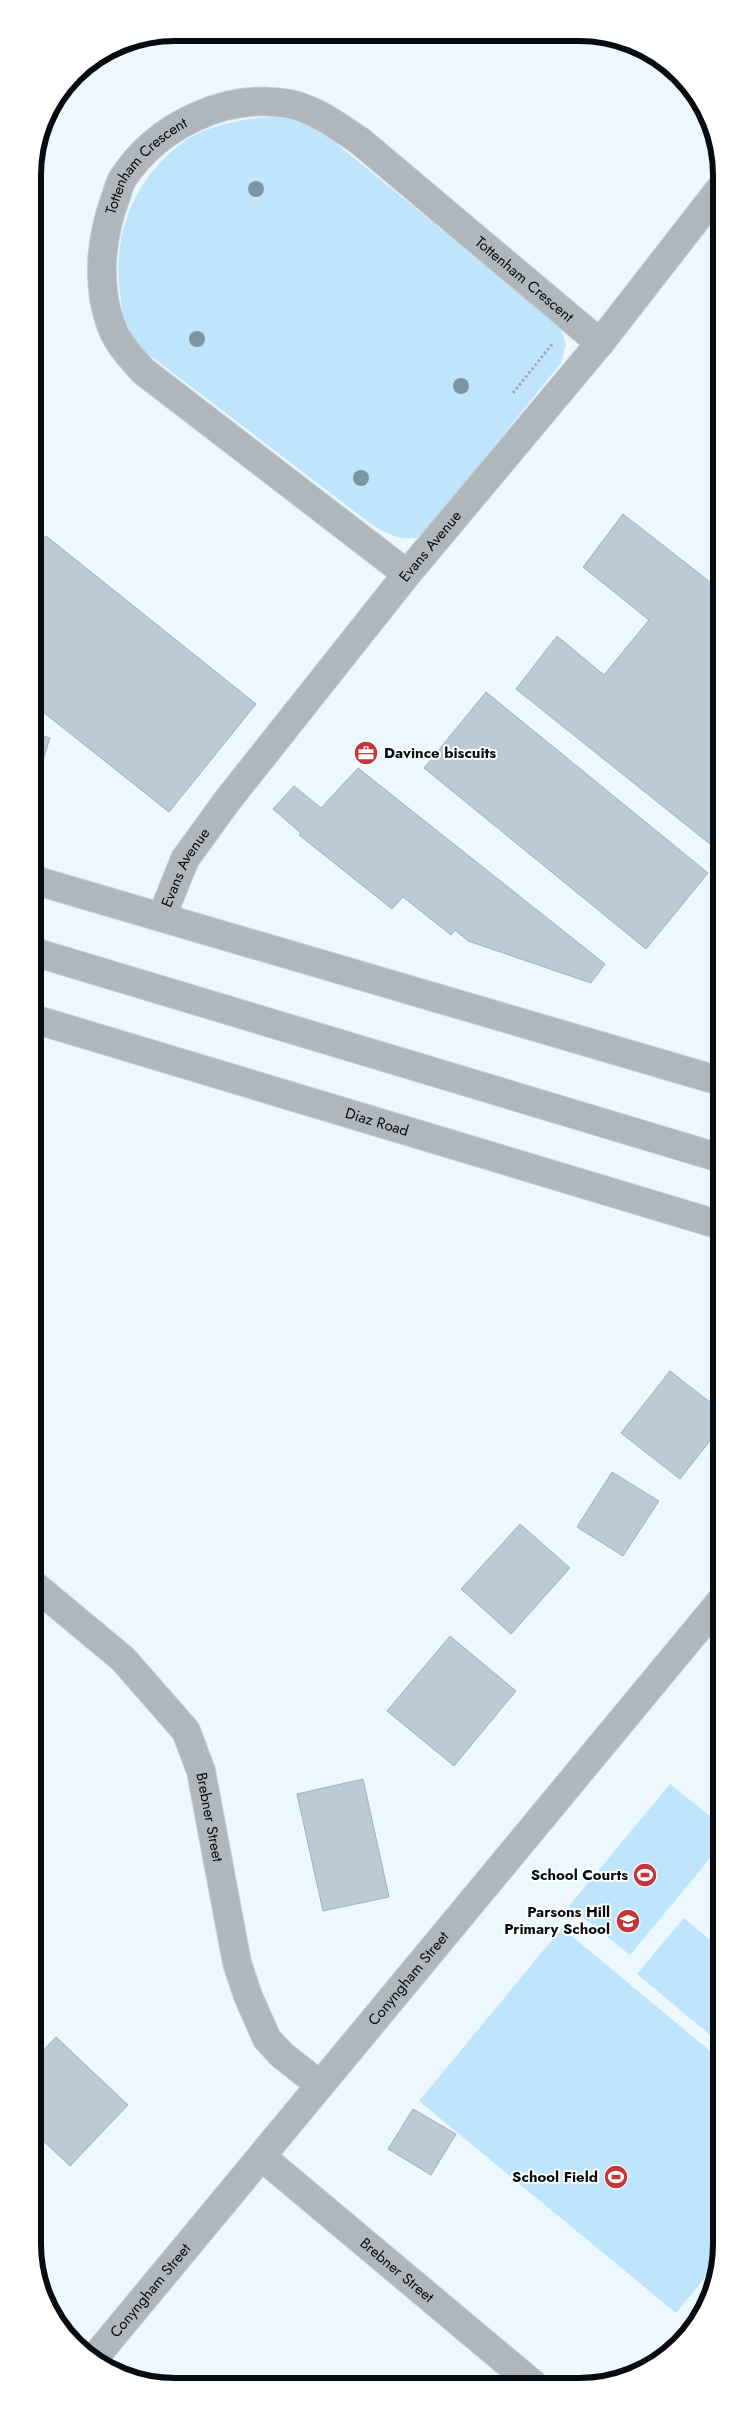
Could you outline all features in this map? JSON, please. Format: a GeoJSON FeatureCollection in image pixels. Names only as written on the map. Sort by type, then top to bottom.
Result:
{"type":"FeatureCollection","features":[{"type":"Feature","properties":{"kind":"street","name":"Tottenham Crescent"},"geometry":{"type":"LineString","coordinates":[[407,574],[143,371],[122,346],[111,326],[104,300],[101,261],[108,220],[122,179],[143,153],[176,126],[220,107],[253,102],[291,104],[322,116],[360,141],[600,342]]}},
{"type":"Feature","properties":{"kind":"street","name":"Evans Avenue"},"geometry":{"type":"LineString","coordinates":[[162,916],[186,859],[233,794],[407,574],[600,342],[713,198]]}},
{"type":"Feature","properties":{"kind":"street"},"geometry":{"type":"LineString","coordinates":[[42,882],[713,1079]]}},
{"type":"Feature","properties":{"kind":"street"},"geometry":{"type":"LineString","coordinates":[[42,954],[713,1156]]}},
{"type":"Feature","properties":{"kind":"street","name":"Diaz Road"},"geometry":{"type":"LineString","coordinates":[[42,1021],[712,1223]]}},
{"type":"Feature","properties":{"kind":"street","name":"Brebner Street"},"geometry":{"type":"LineString","coordinates":[[41,1591],[123,1660],[186,1731],[201,1771],[237,1963],[248,1996],[267,2039],[282,2055],[320,2085]]}},
{"type":"Feature","properties":{"kind":"street","name":"Conyngham Street"},"geometry":{"type":"LineString","coordinates":[[98,2353],[712,1611]]}},
{"type":"Feature","properties":{"kind":"street","name":"Brebner Street"},"geometry":{"type":"LineString","coordinates":[[262,2157],[526,2378]]}},
{"type":"Feature","properties":{"kind":"shaded area"},"geometry":{"type":"Polygon","coordinates":[[[272,117],[301,123],[327,136],[560,326],[566,344],[561,363],[421,537],[401,538],[371,524],[139,347],[126,324],[120,294],[119,251],[123,230],[139,191],[165,158],[191,137],[237,121],[272,117]]]}},
{"type":"Feature","properties":{"kind":"shaded area","name":"School Courts"},"geometry":{"type":"Polygon","coordinates":[[[670,1784],[712,1818],[712,1856],[630,1955],[569,1906],[670,1784]]]}},
{"type":"Feature","properties":{"kind":"shaded area"},"geometry":{"type":"Polygon","coordinates":[[[684,1918],[712,1942],[712,2037],[637,1974],[684,1918]]]}},
{"type":"Feature","properties":{"kind":"shaded area","name":"School Field"},"geometry":{"type":"Polygon","coordinates":[[[562,1928],[712,2053],[712,2261],[709,2272],[676,2313],[419,2101],[562,1928]]]}},
{"type":"Feature","properties":{"kind":"building"},"geometry":{"type":"Polygon","coordinates":[[[623,514],[713,584],[713,846],[516,689],[557,636],[604,675],[649,620],[583,567],[623,514]]]}},
{"type":"Feature","properties":{"kind":"building"},"geometry":{"type":"Polygon","coordinates":[[[46,536],[256,704],[169,812],[42,711],[42,541],[46,536]]]}},
{"type":"Feature","properties":{"kind":"building"},"geometry":{"type":"Polygon","coordinates":[[[486,692],[708,873],[646,949],[424,768],[486,692]]]}},
{"type":"Feature","properties":{"kind":"building"},"geometry":{"type":"Polygon","coordinates":[[[42,736],[50,738],[42,764],[42,736]]]}},
{"type":"Feature","properties":{"kind":"building"},"geometry":{"type":"Polygon","coordinates":[[[358,768],[605,964],[591,983],[468,941],[455,930],[451,935],[403,897],[392,909],[299,835],[301,833],[273,809],[294,786],[321,808],[358,768]]]}},
{"type":"Feature","properties":{"kind":"building"},"geometry":{"type":"Polygon","coordinates":[[[670,1371],[712,1404],[712,1438],[680,1479],[621,1433],[670,1371]]]}},
{"type":"Feature","properties":{"kind":"building"},"geometry":{"type":"Polygon","coordinates":[[[612,1472],[659,1501],[623,1556],[577,1527],[612,1472]]]}},
{"type":"Feature","properties":{"kind":"building"},"geometry":{"type":"Polygon","coordinates":[[[520,1524],[570,1568],[511,1634],[461,1589],[520,1524]]]}},
{"type":"Feature","properties":{"kind":"building"},"geometry":{"type":"Polygon","coordinates":[[[450,1636],[516,1691],[454,1766],[387,1711],[450,1636]]]}},
{"type":"Feature","properties":{"kind":"building"},"geometry":{"type":"Polygon","coordinates":[[[363,1779],[389,1897],[323,1911],[297,1794],[363,1779]]]}},
{"type":"Feature","properties":{"kind":"building"},"geometry":{"type":"Polygon","coordinates":[[[56,2037],[128,2105],[70,2166],[41,2139],[41,2053],[56,2037]]]}},
{"type":"Feature","properties":{"kind":"building"},"geometry":{"type":"Polygon","coordinates":[[[413,2109],[456,2134],[431,2175],[388,2149],[413,2109]]]}},
{"type":"Feature","properties":{"kind":"place","name":"Davince biscuits"},"geometry":{"type":"Point","coordinates":[366,753]}},
{"type":"Feature","properties":{"kind":"place","name":"School Courts"},"geometry":{"type":"Point","coordinates":[645,1875]}},
{"type":"Feature","properties":{"kind":"place","name":"Parsons Hill Primary School"},"geometry":{"type":"Point","coordinates":[628,1921]}},
{"type":"Feature","properties":{"kind":"place","name":"School Field"},"geometry":{"type":"Point","coordinates":[616,2177]}}]}
